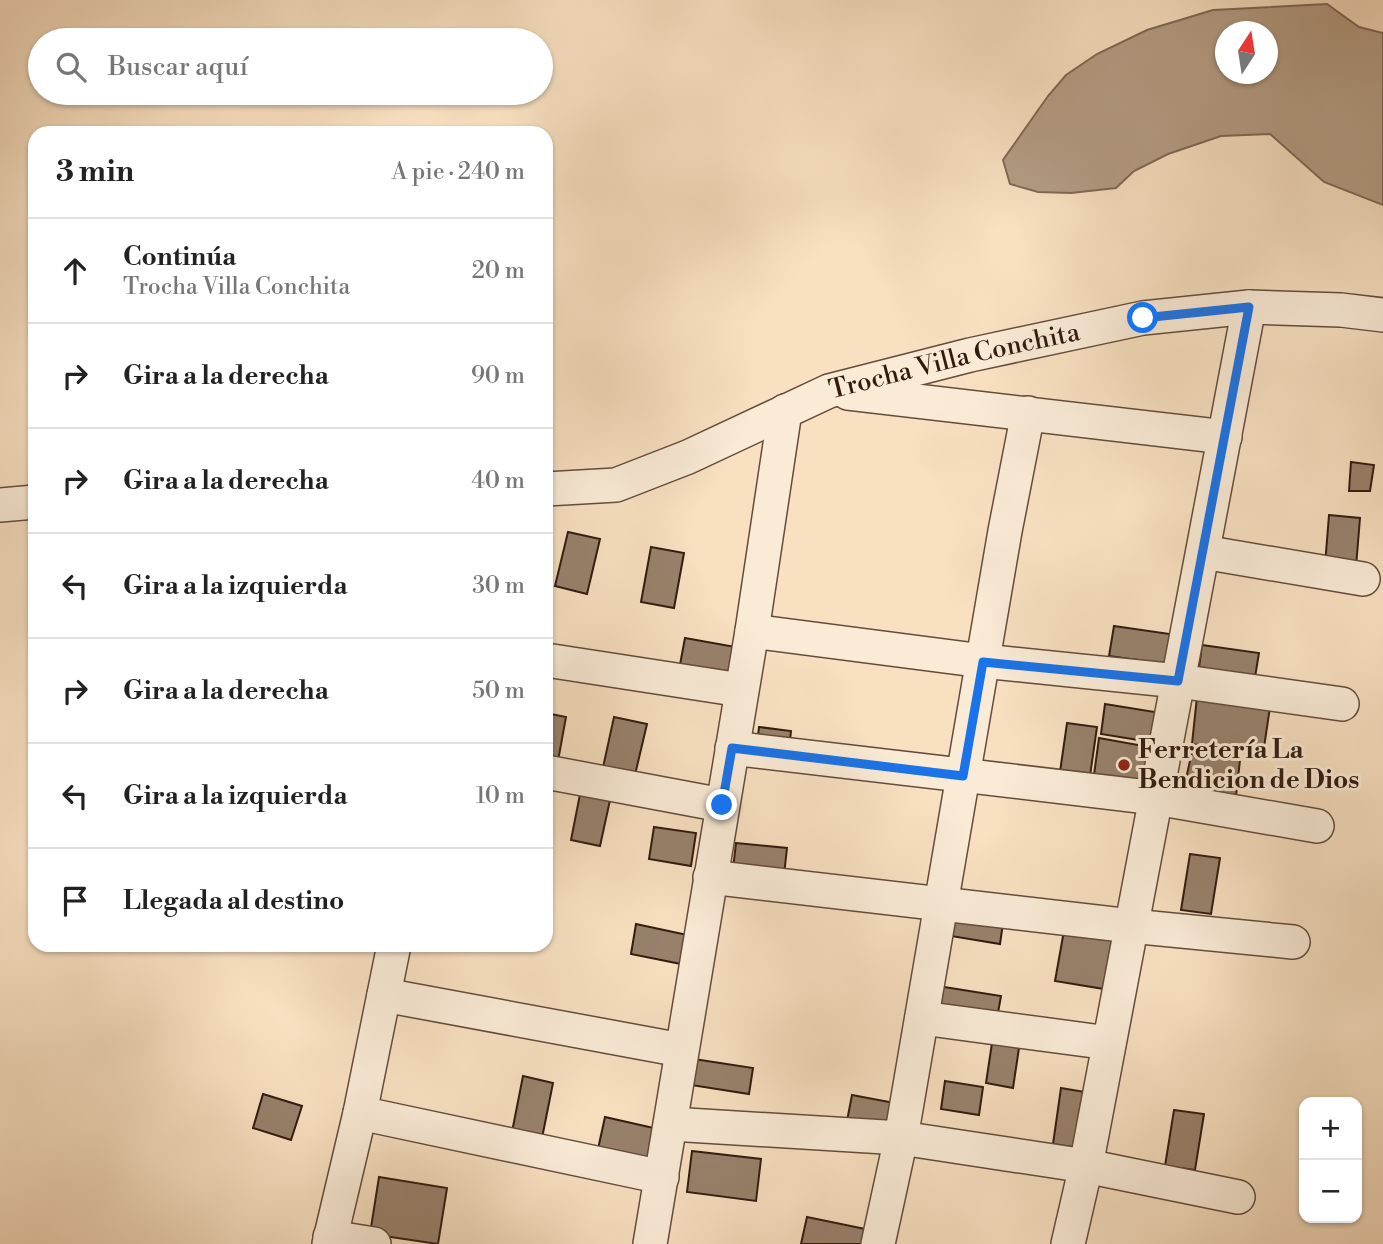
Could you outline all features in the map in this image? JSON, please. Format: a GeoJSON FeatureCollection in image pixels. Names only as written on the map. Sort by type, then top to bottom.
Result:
{"type":"FeatureCollection","features":[{"type":"Feature","properties":{"kind":"street","name":"Trocha Villa Conchita"},"geometry":{"type":"LineString","coordinates":[[553,489],[616,485],[688,457],[829,391],[970,355],[1143,318],[1249,307],[1341,310],[1383,315]]}},
{"type":"Feature","properties":{"kind":"street"},"geometry":{"type":"LineString","coordinates":[[1068,1244],[1086,1166],[1249,307]]}},
{"type":"Feature","properties":{"kind":"street"},"geometry":{"type":"LineString","coordinates":[[829,391],[1224,437]]}},
{"type":"Feature","properties":{"kind":"street"},"geometry":{"type":"LineString","coordinates":[[650,1244],[752,631],[785,411]]}},
{"type":"Feature","properties":{"kind":"street"},"geometry":{"type":"LineString","coordinates":[[877,1244],[901,1138],[1028,413]]}},
{"type":"Feature","properties":{"kind":"street"},"geometry":{"type":"LineString","coordinates":[[0,505],[28,503]]}},
{"type":"Feature","properties":{"kind":"street"},"geometry":{"type":"LineString","coordinates":[[1203,552],[1363,579]]}},
{"type":"Feature","properties":{"kind":"street"},"geometry":{"type":"LineString","coordinates":[[752,631],[983,662],[1178,681],[1342,704]]}},
{"type":"Feature","properties":{"kind":"street"},"geometry":{"type":"LineString","coordinates":[[553,661],[741,690]]}},
{"type":"Feature","properties":{"kind":"street"},"geometry":{"type":"LineString","coordinates":[[732,748],[1156,798],[1317,826]]}},
{"type":"Feature","properties":{"kind":"street"},"geometry":{"type":"LineString","coordinates":[[553,773],[722,805]]}},
{"type":"Feature","properties":{"kind":"street"},"geometry":{"type":"LineString","coordinates":[[710,877],[1293,943]]}},
{"type":"Feature","properties":{"kind":"street"},"geometry":{"type":"LineString","coordinates":[[374,1244],[330,1240],[360,1113],[393,952]]}},
{"type":"Feature","properties":{"kind":"street"},"geometry":{"type":"LineString","coordinates":[[384,995],[681,1050]]}},
{"type":"Feature","properties":{"kind":"street"},"geometry":{"type":"LineString","coordinates":[[922,1018],[1109,1043]]}},
{"type":"Feature","properties":{"kind":"street"},"geometry":{"type":"LineString","coordinates":[[360,1113],[662,1177]]}},
{"type":"Feature","properties":{"kind":"street"},"geometry":{"type":"LineString","coordinates":[[671,1124],[901,1138],[1086,1166],[1238,1197]]}},
{"type":"Feature","properties":{"kind":"shaded area"},"geometry":{"type":"Polygon","coordinates":[[[1327,4],[1359,27],[1383,33],[1383,205],[1324,182],[1270,134],[1221,136],[1168,154],[1134,171],[1116,188],[1071,193],[1038,192],[1010,184],[1003,160],[1066,75],[1097,54],[1147,30],[1213,10],[1327,4]]]}},
{"type":"Feature","properties":{"kind":"building"},"geometry":{"type":"Polygon","coordinates":[[[1351,462],[1374,465],[1370,491],[1349,491],[1351,462]]]}},
{"type":"Feature","properties":{"kind":"building"},"geometry":{"type":"Polygon","coordinates":[[[1329,515],[1360,518],[1356,567],[1325,565],[1329,515]]]}},
{"type":"Feature","properties":{"kind":"building"},"geometry":{"type":"Polygon","coordinates":[[[568,532],[600,539],[587,594],[555,586],[568,532]]]}},
{"type":"Feature","properties":{"kind":"building"},"geometry":{"type":"Polygon","coordinates":[[[651,547],[684,553],[674,608],[641,602],[651,547]]]}},
{"type":"Feature","properties":{"kind":"building"},"geometry":{"type":"Polygon","coordinates":[[[1114,626],[1170,634],[1166,664],[1109,656],[1114,626]]]}},
{"type":"Feature","properties":{"kind":"building"},"geometry":{"type":"Polygon","coordinates":[[[685,638],[741,648],[735,680],[679,670],[685,638]]]}},
{"type":"Feature","properties":{"kind":"building"},"geometry":{"type":"Polygon","coordinates":[[[1202,645],[1259,653],[1254,683],[1198,675],[1202,645]]]}},
{"type":"Feature","properties":{"kind":"building"},"geometry":{"type":"Polygon","coordinates":[[[1197,697],[1270,707],[1263,754],[1192,744],[1197,697]]]}},
{"type":"Feature","properties":{"kind":"building"},"geometry":{"type":"Polygon","coordinates":[[[1105,704],[1161,713],[1157,743],[1101,734],[1105,704]]]}},
{"type":"Feature","properties":{"kind":"building"},"geometry":{"type":"Polygon","coordinates":[[[553,714],[566,717],[556,772],[553,771],[553,714]]]}},
{"type":"Feature","properties":{"kind":"building"},"geometry":{"type":"Polygon","coordinates":[[[614,717],[647,724],[634,779],[602,772],[614,717]]]}},
{"type":"Feature","properties":{"kind":"building"},"geometry":{"type":"Polygon","coordinates":[[[1067,723],[1097,727],[1089,783],[1059,779],[1067,723]]]}},
{"type":"Feature","properties":{"kind":"building"},"geometry":{"type":"Polygon","coordinates":[[[759,727],[791,731],[789,749],[757,745],[759,727]]]}},
{"type":"Feature","properties":{"kind":"building","name":"Ferretería La Bendicion de Dios"},"geometry":{"type":"Polygon","coordinates":[[[1099,738],[1155,748],[1149,790],[1093,782],[1099,738]]]}},
{"type":"Feature","properties":{"kind":"building"},"geometry":{"type":"Polygon","coordinates":[[[1192,752],[1240,760],[1236,796],[1183,792],[1192,752]]]}},
{"type":"Feature","properties":{"kind":"building"},"geometry":{"type":"Polygon","coordinates":[[[582,784],[612,791],[600,846],[571,840],[582,784]]]}},
{"type":"Feature","properties":{"kind":"building"},"geometry":{"type":"Polygon","coordinates":[[[654,827],[696,833],[691,866],[649,859],[654,827]]]}},
{"type":"Feature","properties":{"kind":"building"},"geometry":{"type":"Polygon","coordinates":[[[736,843],[787,848],[784,875],[733,869],[736,843]]]}},
{"type":"Feature","properties":{"kind":"building"},"geometry":{"type":"Polygon","coordinates":[[[1190,854],[1220,858],[1211,914],[1181,910],[1190,854]]]}},
{"type":"Feature","properties":{"kind":"building"},"geometry":{"type":"Polygon","coordinates":[[[955,908],[1004,916],[1000,944],[951,936],[955,908]]]}},
{"type":"Feature","properties":{"kind":"building"},"geometry":{"type":"Polygon","coordinates":[[[636,924],[692,936],[686,965],[631,954],[636,924]]]}},
{"type":"Feature","properties":{"kind":"building"},"geometry":{"type":"Polygon","coordinates":[[[1065,925],[1114,934],[1104,989],[1055,981],[1065,925]]]}},
{"type":"Feature","properties":{"kind":"building"},"geometry":{"type":"Polygon","coordinates":[[[938,986],[1001,996],[996,1024],[934,1015],[938,986]]]}},
{"type":"Feature","properties":{"kind":"building"},"geometry":{"type":"Polygon","coordinates":[[[992,1043],[1019,1048],[1013,1088],[986,1083],[992,1043]]]}},
{"type":"Feature","properties":{"kind":"building"},"geometry":{"type":"Polygon","coordinates":[[[694,1059],[753,1068],[749,1094],[691,1085],[694,1059]]]}},
{"type":"Feature","properties":{"kind":"building"},"geometry":{"type":"Polygon","coordinates":[[[523,1076],[553,1083],[542,1138],[512,1132],[523,1076]]]}},
{"type":"Feature","properties":{"kind":"building"},"geometry":{"type":"Polygon","coordinates":[[[945,1081],[983,1087],[979,1115],[941,1109],[945,1081]]]}},
{"type":"Feature","properties":{"kind":"building"},"geometry":{"type":"Polygon","coordinates":[[[1061,1088],[1091,1093],[1083,1149],[1053,1144],[1061,1088]]]}},
{"type":"Feature","properties":{"kind":"building"},"geometry":{"type":"Polygon","coordinates":[[[263,1094],[302,1106],[291,1140],[253,1128],[263,1094]]]}},
{"type":"Feature","properties":{"kind":"building"},"geometry":{"type":"Polygon","coordinates":[[[852,1095],[900,1104],[894,1135],[846,1126],[852,1095]]]}},
{"type":"Feature","properties":{"kind":"building"},"geometry":{"type":"Polygon","coordinates":[[[1174,1110],[1204,1114],[1195,1170],[1165,1166],[1174,1110]]]}},
{"type":"Feature","properties":{"kind":"building"},"geometry":{"type":"Polygon","coordinates":[[[605,1117],[658,1129],[652,1160],[598,1149],[605,1117]]]}},
{"type":"Feature","properties":{"kind":"building"},"geometry":{"type":"Polygon","coordinates":[[[692,1151],[761,1159],[756,1201],[687,1192],[692,1151]]]}},
{"type":"Feature","properties":{"kind":"building"},"geometry":{"type":"Polygon","coordinates":[[[379,1177],[447,1188],[438,1244],[370,1234],[379,1177]]]}},
{"type":"Feature","properties":{"kind":"building"},"geometry":{"type":"Polygon","coordinates":[[[807,1217],[875,1231],[872,1244],[801,1244],[807,1217]]]}},
{"type":"Feature","properties":{"kind":"place","name":"Ferretería La Bendicion de Dios"},"geometry":{"type":"Point","coordinates":[1124,765]}},
{"type":"Feature","properties":{"kind":"route"},"geometry":{"type":"LineString","coordinates":[[722,805],[732,748],[963,776],[983,662],[1178,681],[1249,307],[1143,318]]}}]}
